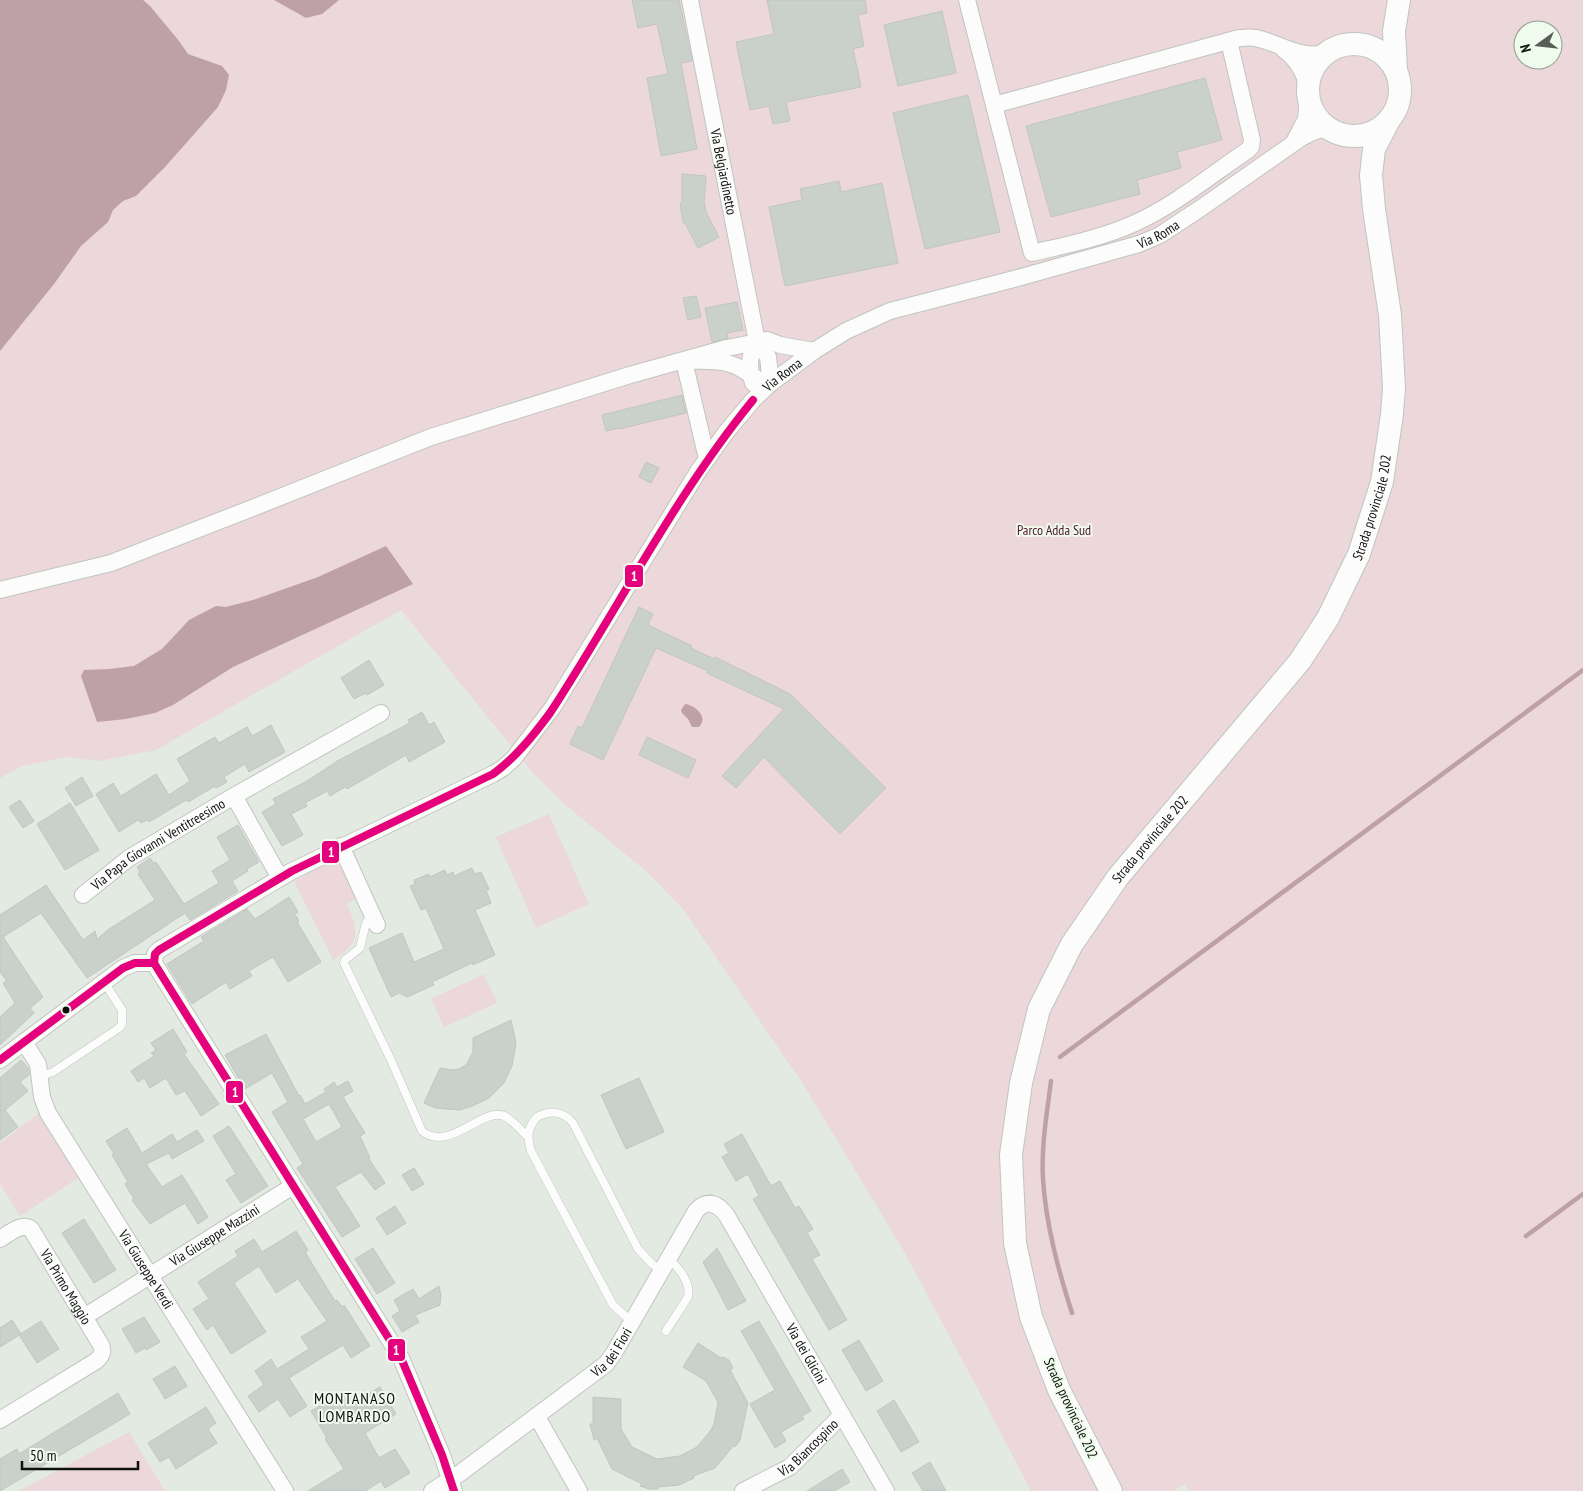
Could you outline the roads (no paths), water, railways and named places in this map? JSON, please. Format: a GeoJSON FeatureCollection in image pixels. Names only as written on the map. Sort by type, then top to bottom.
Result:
{"type":"FeatureCollection","features":[{"type":"Feature","properties":{"kind":"street","name":"Via Belgiardinetto"},"geometry":{"type":"LineString","coordinates":[[690,0],[757,342]]}},
{"type":"Feature","properties":{"kind":"street"},"geometry":{"type":"LineString","coordinates":[[967,0],[1032,254],[1100,236],[1134,224],[1156,213],[1251,147],[1252,140],[1229,41]]}},
{"type":"Feature","properties":{"kind":"street","name":"Strada provinciale 202"},"geometry":{"type":"LineString","coordinates":[[1328,51],[1340,45],[1354,43],[1378,32],[1391,17],[1399,0]]}},
{"type":"Feature","properties":{"kind":"street","name":"Strada provinciale 202"},"geometry":{"type":"LineString","coordinates":[[1111,1491],[1059,1390],[1031,1317],[1015,1242],[1011,1155],[1021,1083],[1039,1009],[1072,944],[1118,877],[1300,661],[1328,618],[1359,554],[1382,482],[1390,437],[1394,388],[1390,315],[1374,209],[1371,175],[1377,142],[1396,108],[1400,96],[1396,70],[1394,31],[1399,0]]}},
{"type":"Feature","properties":{"kind":"street"},"geometry":{"type":"LineString","coordinates":[[994,105],[1239,38],[1254,38],[1283,49],[1314,54],[1328,51]]}},
{"type":"Feature","properties":{"kind":"street"},"geometry":{"type":"LineString","coordinates":[[1354,43],[1378,50],[1396,70]]}},
{"type":"Feature","properties":{"kind":"street"},"geometry":{"type":"LineString","coordinates":[[1283,49],[1290,54],[1304,73],[1307,79],[1308,93]]}},
{"type":"Feature","properties":{"kind":"street"},"geometry":{"type":"LineString","coordinates":[[1308,93],[1310,74],[1317,61],[1328,51]]}},
{"type":"Feature","properties":{"kind":"street","name":"Strada provinciale 202"},"geometry":{"type":"LineString","coordinates":[[1308,93],[1312,110],[1320,122],[1346,139],[1358,156],[1374,209]]}},
{"type":"Feature","properties":{"kind":"street","name":"Via Roma"},"geometry":{"type":"LineString","coordinates":[[1292,146],[1306,119],[1308,93]]}},
{"type":"Feature","properties":{"kind":"street"},"geometry":{"type":"LineString","coordinates":[[1334,131],[1346,135],[1362,136],[1377,130],[1389,120]]}},
{"type":"Feature","properties":{"kind":"street","name":"Via Roma"},"geometry":{"type":"LineString","coordinates":[[154,963],[155,954],[159,950],[280,878],[341,846],[504,768],[514,758],[553,707],[707,459],[727,431],[753,400],[771,383],[814,351],[846,331],[890,311],[1139,244],[1160,234],[1201,208],[1301,138],[1324,128],[1334,131]]}},
{"type":"Feature","properties":{"kind":"street"},"geometry":{"type":"LineString","coordinates":[[0,590],[111,563],[431,437],[630,375],[727,348],[767,340],[814,351]]}},
{"type":"Feature","properties":{"kind":"street"},"geometry":{"type":"LineString","coordinates":[[753,400],[754,389],[750,358],[757,342]]}},
{"type":"Feature","properties":{"kind":"street"},"geometry":{"type":"LineString","coordinates":[[684,361],[725,362],[759,381],[771,383],[768,358],[757,342]]}},
{"type":"Feature","properties":{"kind":"street"},"geometry":{"type":"LineString","coordinates":[[684,361],[707,459]]}},
{"type":"Feature","properties":{"kind":"street","name":"Via Papa Giovanni Ventitreesimo"},"geometry":{"type":"LineString","coordinates":[[83,895],[129,858],[381,713]]}},
{"type":"Feature","properties":{"kind":"street","name":"Via Papa Giovanni Ventitreesimo"},"geometry":{"type":"LineString","coordinates":[[234,796],[280,878]]}},
{"type":"Feature","properties":{"kind":"street"},"geometry":{"type":"LineString","coordinates":[[341,846],[375,919]]}},
{"type":"Feature","properties":{"kind":"street"},"geometry":{"type":"LineString","coordinates":[[0,1060],[129,964],[154,963],[401,1358],[442,1455],[452,1485]]}},
{"type":"Feature","properties":{"kind":"street","name":"Via Giuseppe Verdi"},"geometry":{"type":"LineString","coordinates":[[24,1042],[38,1064],[41,1076],[42,1097],[48,1113],[285,1491]]}},
{"type":"Feature","properties":{"kind":"street","name":"Via Giuseppe Mazzini"},"geometry":{"type":"LineString","coordinates":[[84,1317],[293,1186]]}},
{"type":"Feature","properties":{"kind":"street","name":"Via dei Fiori"},"geometry":{"type":"LineString","coordinates":[[432,1491],[452,1485],[606,1364],[700,1206],[705,1204],[717,1205],[727,1216]]}},
{"type":"Feature","properties":{"kind":"street","name":"Via dei Glicini"},"geometry":{"type":"LineString","coordinates":[[727,1216],[886,1491]]}},
{"type":"Feature","properties":{"kind":"street","name":"Via Primo Maggio"},"geometry":{"type":"LineString","coordinates":[[0,1239],[17,1229],[27,1226],[31,1229],[103,1351],[101,1357],[96,1361],[0,1420]]}},
{"type":"Feature","properties":{"kind":"street","name":"Via Biancospino"},"geometry":{"type":"LineString","coordinates":[[743,1491],[790,1466],[842,1415]]}},
{"type":"Feature","properties":{"kind":"street"},"geometry":{"type":"LineString","coordinates":[[537,1417],[579,1491]]}},
{"type":"Feature","properties":{"kind":"lane"},"geometry":{"type":"LineString","coordinates":[[375,919],[366,923],[360,948],[344,960],[344,963],[390,1058],[422,1131],[431,1137],[440,1138],[491,1117],[501,1116],[511,1121],[528,1136]]}},
{"type":"Feature","properties":{"kind":"lane"},"geometry":{"type":"LineString","coordinates":[[41,1076],[52,1072],[119,1028],[122,1024],[122,1010],[104,982]]}},
{"type":"Feature","properties":{"kind":"lane"},"geometry":{"type":"LineString","coordinates":[[632,1322],[613,1305],[531,1151],[528,1136],[532,1122],[543,1114],[554,1112],[570,1119],[638,1249],[652,1264],[678,1267],[689,1292],[666,1331]]}},
{"type":"Feature","properties":{"kind":"waterway"},"geometry":{"type":"LineString","coordinates":[[1060,1057],[1583,670]]}},
{"type":"Feature","properties":{"kind":"waterway"},"geometry":{"type":"LineString","coordinates":[[1051,1081],[1043,1154],[1043,1179],[1053,1247],[1072,1313]]}},
{"type":"Feature","properties":{"kind":"waterway"},"geometry":{"type":"LineString","coordinates":[[1526,1236],[1583,1194]]}},
{"type":"Feature","properties":{"kind":"district","name":"MONTANASO LOMBARDO"},"geometry":{"type":"Point","coordinates":[355,1407]}},
{"type":"Feature","properties":{"kind":"park label","name":"Parco Adda Sud"},"geometry":{"type":"Point","coordinates":[1054,530]}}]}
